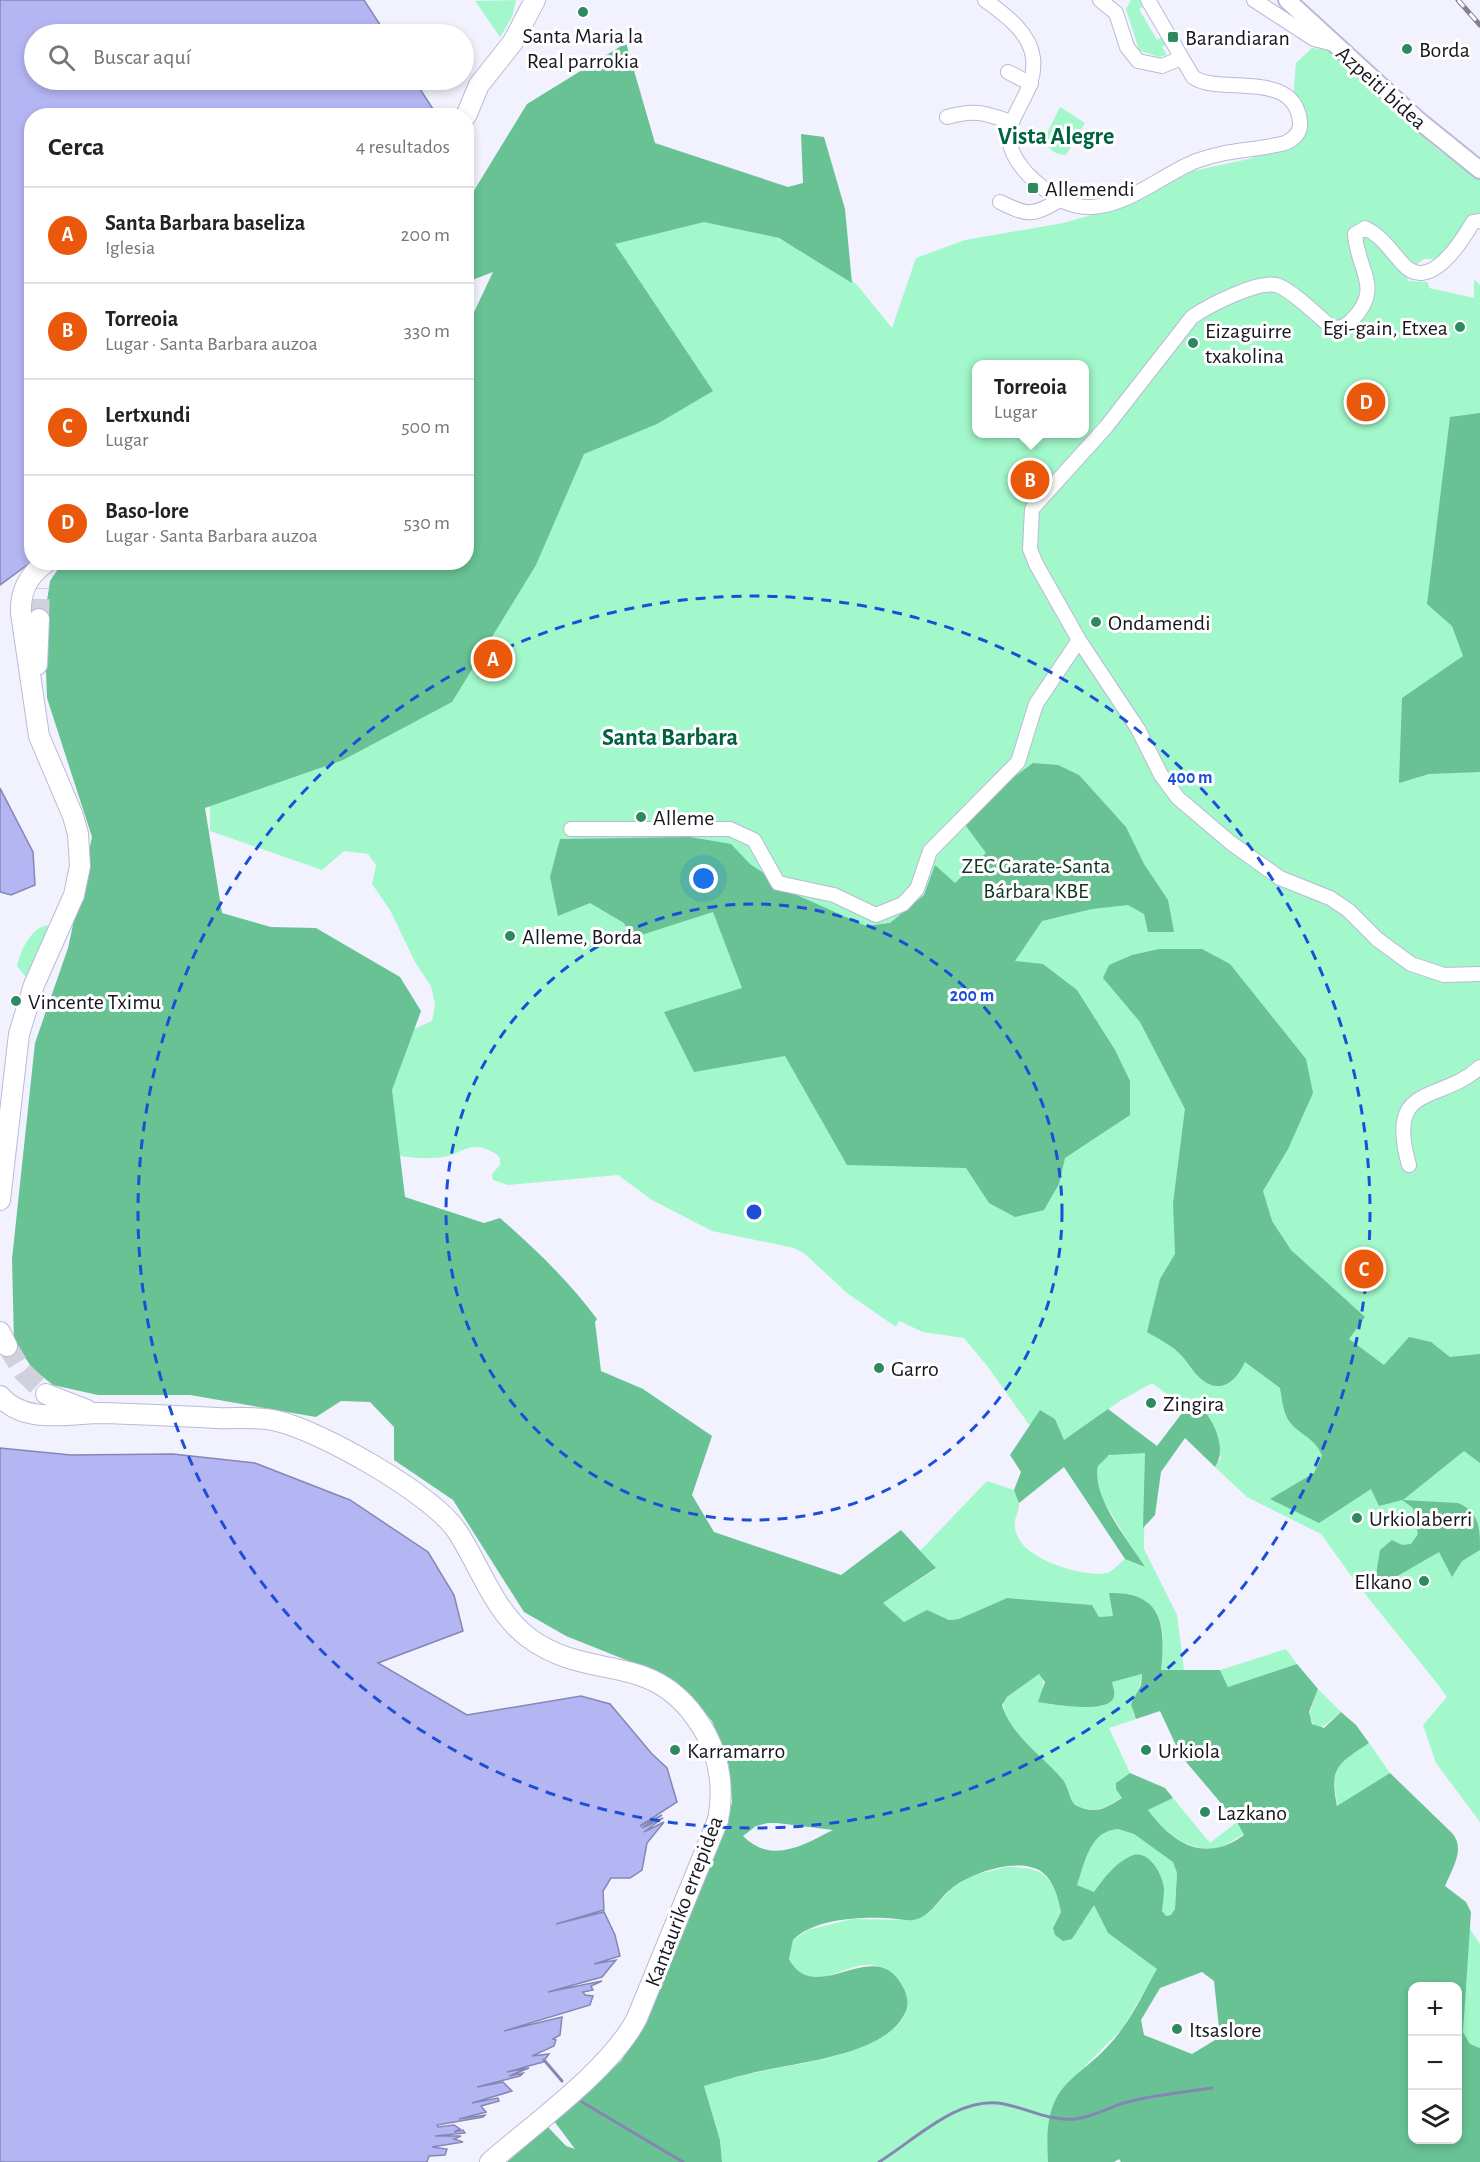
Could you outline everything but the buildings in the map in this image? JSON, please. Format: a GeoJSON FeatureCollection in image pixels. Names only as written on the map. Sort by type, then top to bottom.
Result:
{"type":"FeatureCollection","features":[{"type":"Feature","properties":{"kind":"highway"},"geometry":{"type":"LineString","coordinates":[[525,23],[526,0]]}},
{"type":"Feature","properties":{"kind":"highway"},"geometry":{"type":"LineString","coordinates":[[469,108],[479,85],[525,23],[535,0]]}},
{"type":"Feature","properties":{"kind":"highway"},"geometry":{"type":"LineString","coordinates":[[0,1200],[19,1034],[34,985],[74,895],[80,866],[78,834],[39,736],[21,604],[26,582],[35,570]]}},
{"type":"Feature","properties":{"kind":"highway"},"geometry":{"type":"LineString","coordinates":[[40,588],[46,570]]}},
{"type":"Feature","properties":{"kind":"highway"},"geometry":{"type":"LineString","coordinates":[[36,713],[39,619]]}},
{"type":"Feature","properties":{"kind":"highway"},"geometry":{"type":"LineString","coordinates":[[46,1394],[98,1413]]}},
{"type":"Feature","properties":{"kind":"highway"},"geometry":{"type":"LineString","coordinates":[[0,1396],[12,1407],[35,1414],[78,1416],[98,1413]]}},
{"type":"Feature","properties":{"kind":"highway","name":"Kantauriko errepidea"},"geometry":{"type":"LineString","coordinates":[[98,1413],[275,1420],[308,1430],[429,1501],[456,1530],[503,1610],[529,1638],[562,1654],[642,1675],[666,1686],[679,1696],[708,1738],[720,1778],[718,1820],[637,2018],[624,2040],[606,2061],[490,2162]]}},
{"type":"Feature","properties":{"kind":"main road","name":"Azpeiti bidea"},"geometry":{"type":"LineString","coordinates":[[1287,0],[1418,120],[1480,170]]}},
{"type":"Feature","properties":{"kind":"street"},"geometry":{"type":"LineString","coordinates":[[985,0],[1015,25],[1027,41],[1033,58],[1031,84],[1011,122],[1010,137],[1022,172],[1060,200],[1080,207],[1095,207],[1133,194],[1194,162],[1221,153],[1279,145],[1297,135],[1300,127],[1299,115],[1292,103],[1281,93],[1235,83],[1198,80],[1181,58],[1148,0]]}},
{"type":"Feature","properties":{"kind":"street"},"geometry":{"type":"LineString","coordinates":[[1100,0],[1116,13],[1127,47],[1138,61],[1162,66],[1181,58]]}},
{"type":"Feature","properties":{"kind":"street"},"geometry":{"type":"LineString","coordinates":[[1254,0],[1314,39],[1334,44]]}},
{"type":"Feature","properties":{"kind":"street"},"geometry":{"type":"LineString","coordinates":[[1008,72],[1031,84]]}},
{"type":"Feature","properties":{"kind":"street"},"geometry":{"type":"LineString","coordinates":[[947,117],[966,112],[982,112],[1011,122]]}},
{"type":"Feature","properties":{"kind":"street"},"geometry":{"type":"LineString","coordinates":[[1000,202],[1024,214],[1044,209],[1060,200]]}},
{"type":"Feature","properties":{"kind":"street"},"geometry":{"type":"LineString","coordinates":[[1480,221],[1473,222],[1455,253],[1435,269],[1414,272],[1403,266],[1376,233],[1365,228],[1355,234],[1367,276],[1368,299],[1354,318],[1338,328],[1331,327],[1279,286],[1267,283],[1209,305],[1192,317],[1106,427],[1032,509],[1030,549],[1079,640],[1138,729],[1169,787],[1222,836],[1280,878],[1330,898],[1348,910],[1377,939],[1412,964],[1444,975],[1480,974]]}},
{"type":"Feature","properties":{"kind":"street"},"geometry":{"type":"LineString","coordinates":[[571,829],[730,829],[754,840],[778,883],[834,895],[876,915],[903,904],[917,889],[930,851],[1018,762],[1036,704],[1079,640]]}},
{"type":"Feature","properties":{"kind":"street"},"geometry":{"type":"LineString","coordinates":[[1409,1165],[1402,1129],[1412,1106],[1440,1087],[1470,1076],[1480,1067]]}},
{"type":"Feature","properties":{"kind":"green space"},"geometry":{"type":"Polygon","coordinates":[[[516,0],[512,17],[500,37],[475,1],[516,0]]]}},
{"type":"Feature","properties":{"kind":"green space"},"geometry":{"type":"Polygon","coordinates":[[[1131,0],[1143,0],[1146,5],[1139,9],[1157,40],[1164,36],[1168,43],[1162,47],[1167,55],[1158,57],[1139,50],[1126,9],[1131,0]]]}},
{"type":"Feature","properties":{"kind":"green space"},"geometry":{"type":"Polygon","coordinates":[[[626,43],[655,143],[788,187],[803,183],[801,134],[824,137],[845,209],[852,283],[779,238],[704,222],[615,244],[713,391],[657,424],[584,454],[536,565],[452,702],[343,760],[205,808],[222,913],[271,927],[316,928],[400,977],[421,1011],[392,1090],[405,1197],[484,1223],[500,1218],[551,1266],[597,1319],[595,1322],[601,1371],[643,1389],[712,1436],[692,1495],[714,1532],[841,1575],[901,1530],[936,1568],[883,1603],[904,1622],[927,1610],[949,1620],[959,1619],[1007,1598],[1092,1605],[1099,1617],[1113,1616],[1109,1593],[1127,1594],[1141,1598],[1151,1605],[1157,1614],[1163,1639],[1161,1670],[1220,1670],[1228,1687],[1297,1664],[1318,1689],[1309,1712],[1312,1724],[1324,1728],[1341,1712],[1356,1725],[1369,1743],[1350,1756],[1338,1768],[1334,1783],[1337,1806],[1390,1773],[1456,1839],[1458,1852],[1445,1886],[1466,1902],[1471,1912],[1463,2032],[1470,2044],[1480,2048],[1480,2162],[1121,2162],[1119,2159],[1114,2162],[1048,2162],[1051,2111],[1058,2095],[1067,2083],[1107,2047],[1122,2029],[1157,1969],[1108,1933],[1094,1905],[1072,1939],[1063,1941],[1055,1935],[1053,1928],[1061,1912],[1057,1896],[1046,1876],[1032,1867],[1008,1866],[982,1872],[959,1883],[946,1893],[930,1912],[919,1918],[910,1920],[862,1918],[836,1921],[812,1928],[793,1940],[789,1959],[801,1973],[814,1977],[862,1967],[878,1967],[892,1973],[904,1989],[907,2009],[893,2029],[877,2040],[856,2049],[704,2086],[720,2140],[722,2162],[507,2162],[548,2127],[566,2146],[575,2149],[554,2121],[621,2061],[645,2024],[728,1822],[732,1802],[729,1766],[712,1721],[690,1695],[661,1674],[566,1636],[524,1612],[453,1500],[394,1460],[394,1427],[370,1402],[341,1401],[316,1417],[190,1395],[98,1395],[53,1385],[33,1369],[14,1342],[12,1259],[35,1043],[68,948],[92,837],[47,698],[44,620],[50,581],[57,570],[474,570],[474,312],[493,272],[474,279],[474,191],[527,104],[626,43]],[[1039,1674],[1007,1697],[1002,1705],[1020,1736],[1063,1780],[1075,1805],[1094,1810],[1116,1802],[1122,1798],[1116,1789],[1116,1783],[1130,1773],[1165,1788],[1173,1798],[1148,1810],[1169,1833],[1180,1841],[1204,1849],[1217,1848],[1244,1835],[1237,1822],[1181,1756],[1160,1711],[1136,1719],[1131,1704],[1141,1685],[1142,1674],[1112,1682],[1114,1696],[1110,1702],[1092,1707],[1038,1702],[1045,1682],[1039,1674]],[[777,1823],[756,1826],[743,1836],[754,1845],[776,1851],[799,1846],[833,1830],[777,1823]],[[1118,1829],[1101,1835],[1090,1849],[1077,1885],[1094,1892],[1115,1867],[1137,1854],[1148,1859],[1157,1869],[1164,1888],[1162,1911],[1166,1916],[1171,1915],[1175,1909],[1177,1873],[1173,1862],[1134,1834],[1118,1829]],[[1202,1972],[1160,1988],[1141,2020],[1144,2035],[1192,2054],[1220,2037],[1214,1981],[1202,1972]]]}},
{"type":"Feature","properties":{"kind":"green space","name":"ZEC Garate-Santa Bárbara KBE"},"geometry":{"type":"Polygon","coordinates":[[[1312,48],[1330,50],[1437,149],[1480,179],[1480,215],[1452,247],[1434,259],[1424,259],[1406,272],[1408,281],[1428,282],[1429,288],[1474,298],[1474,279],[1480,285],[1480,1822],[1436,1763],[1423,1725],[1447,1697],[1436,1682],[1357,1584],[1321,1534],[1247,1497],[1215,1467],[1221,1458],[1199,1418],[1152,1383],[1120,1401],[1064,1440],[1055,1419],[1040,1410],[1030,1426],[988,1367],[964,1338],[923,1332],[899,1321],[896,1327],[847,1293],[805,1254],[794,1248],[712,1231],[652,1200],[618,1175],[508,1185],[493,1180],[492,1174],[500,1165],[500,1158],[495,1153],[478,1147],[464,1149],[448,1156],[429,1158],[400,1156],[372,1148],[407,1032],[432,1021],[435,1005],[431,986],[415,962],[390,910],[372,884],[376,865],[368,854],[344,851],[322,870],[210,831],[210,781],[178,570],[474,570],[474,543],[603,241],[680,215],[774,236],[844,274],[857,285],[892,328],[916,258],[965,240],[1063,223],[1131,204],[1193,171],[1253,158],[1255,149],[1295,142],[1296,63],[1312,48]]]}},
{"type":"Feature","properties":{"kind":"green space"},"geometry":{"type":"Polygon","coordinates":[[[1060,107],[1085,123],[1066,155],[1052,151],[1044,139],[1060,107]]]}},
{"type":"Feature","properties":{"kind":"green space"},"geometry":{"type":"Polygon","coordinates":[[[1480,413],[1480,772],[1429,774],[1399,783],[1402,698],[1463,656],[1452,626],[1427,604],[1450,417],[1480,413]]]}},
{"type":"Feature","properties":{"kind":"green space"},"geometry":{"type":"Polygon","coordinates":[[[1033,763],[1058,765],[1079,775],[1126,827],[1144,864],[1168,900],[1174,932],[1148,932],[1144,914],[1128,905],[1092,909],[1042,921],[1015,961],[1043,964],[1077,990],[1115,1050],[1130,1081],[1130,1115],[1065,1158],[1059,1184],[1044,1210],[1015,1217],[989,1203],[966,1168],[847,1165],[785,1056],[694,1072],[664,1012],[742,988],[713,912],[632,938],[624,923],[590,903],[558,916],[550,877],[560,839],[690,837],[731,844],[750,864],[799,896],[866,926],[890,923],[924,895],[935,865],[955,883],[986,853],[966,826],[974,806],[1033,763]]]}},
{"type":"Feature","properties":{"kind":"green space"},"geometry":{"type":"Polygon","coordinates":[[[50,925],[29,974],[25,976],[17,966],[24,946],[38,929],[50,925]]]}},
{"type":"Feature","properties":{"kind":"green space"},"geometry":{"type":"Polygon","coordinates":[[[1159,949],[1202,949],[1230,964],[1306,1059],[1313,1093],[1288,1149],[1263,1191],[1272,1221],[1291,1250],[1365,1317],[1349,1339],[1384,1365],[1409,1337],[1431,1342],[1450,1357],[1480,1354],[1480,1463],[1464,1451],[1403,1500],[1458,1503],[1475,1516],[1479,1528],[1480,1550],[1462,1561],[1452,1577],[1439,1552],[1380,1586],[1376,1575],[1380,1550],[1392,1540],[1402,1545],[1411,1544],[1418,1534],[1413,1508],[1402,1500],[1379,1506],[1371,1489],[1319,1523],[1270,1499],[1314,1473],[1322,1456],[1316,1445],[1289,1421],[1284,1410],[1280,1388],[1245,1362],[1231,1382],[1225,1385],[1211,1385],[1196,1374],[1174,1349],[1147,1332],[1160,1279],[1175,1254],[1173,1203],[1185,1109],[1140,1022],[1103,978],[1109,965],[1132,955],[1159,949]]]}},
{"type":"Feature","properties":{"kind":"green space"},"geometry":{"type":"Polygon","coordinates":[[[1192,1400],[1206,1413],[1216,1430],[1219,1440],[1219,1459],[1215,1467],[1185,1438],[1161,1472],[1155,1515],[1143,1528],[1145,1453],[1109,1455],[1098,1466],[1097,1478],[1106,1505],[1145,1567],[1125,1559],[1064,1467],[1019,1503],[1014,1490],[1021,1472],[1010,1455],[1040,1410],[1055,1419],[1064,1440],[1108,1409],[1157,1446],[1192,1400]]]}},
{"type":"Feature","properties":{"kind":"green space"},"geometry":{"type":"Polygon","coordinates":[[[1118,1453],[1145,1453],[1144,1549],[1177,1615],[1184,1670],[1160,1670],[1163,1639],[1158,1614],[1141,1598],[1127,1594],[1110,1593],[1114,1616],[1099,1617],[1092,1605],[1007,1598],[959,1619],[949,1620],[927,1611],[904,1622],[883,1603],[936,1569],[920,1551],[987,1481],[1014,1490],[1019,1503],[1015,1523],[1016,1533],[1025,1547],[1034,1554],[1058,1566],[1085,1573],[1107,1573],[1125,1559],[1144,1567],[1101,1497],[1096,1479],[1098,1466],[1104,1457],[1118,1453]]]}},
{"type":"Feature","properties":{"kind":"green space"},"geometry":{"type":"Polygon","coordinates":[[[1286,1649],[1297,1664],[1228,1687],[1220,1670],[1286,1649]]]}},
{"type":"Feature","properties":{"kind":"green space"},"geometry":{"type":"Polygon","coordinates":[[[1036,1674],[1043,1676],[1043,1687],[1064,1705],[1103,1706],[1114,1689],[1111,1682],[1142,1674],[1133,1712],[1136,1719],[1109,1728],[1130,1773],[1116,1783],[1122,1797],[1100,1809],[1088,1810],[1075,1805],[1063,1781],[1016,1731],[1004,1710],[1004,1700],[1036,1674]]]}},
{"type":"Feature","properties":{"kind":"green space"},"geometry":{"type":"Polygon","coordinates":[[[1318,1689],[1341,1712],[1321,1728],[1315,1727],[1309,1715],[1318,1689]]]}},
{"type":"Feature","properties":{"kind":"green space"},"geometry":{"type":"Polygon","coordinates":[[[1369,1743],[1390,1773],[1338,1806],[1335,1783],[1338,1768],[1350,1756],[1369,1743]]]}},
{"type":"Feature","properties":{"kind":"green space"},"geometry":{"type":"Polygon","coordinates":[[[1173,1798],[1210,1843],[1237,1822],[1244,1834],[1218,1849],[1187,1844],[1170,1833],[1148,1810],[1173,1798]]]}},
{"type":"Feature","properties":{"kind":"green space"},"geometry":{"type":"Polygon","coordinates":[[[1118,1829],[1134,1834],[1173,1861],[1177,1873],[1175,1909],[1171,1915],[1165,1916],[1162,1911],[1164,1887],[1152,1861],[1119,1863],[1094,1892],[1076,1885],[1095,1842],[1101,1835],[1118,1829]]]}},
{"type":"Feature","properties":{"kind":"green space"},"geometry":{"type":"Polygon","coordinates":[[[1006,1867],[1038,1871],[1050,1882],[1061,1912],[1053,1928],[1072,1939],[1094,1904],[1108,1933],[1158,1969],[1122,2029],[1086,2065],[1047,2138],[1048,2162],[722,2162],[720,2140],[704,2086],[858,2049],[893,2029],[904,2016],[907,2008],[905,1991],[900,1983],[888,1971],[880,1967],[861,1966],[827,1976],[807,1977],[797,1971],[789,1959],[793,1940],[808,1930],[852,1919],[909,1920],[929,1913],[951,1889],[971,1876],[1006,1867]]]}},
{"type":"Feature","properties":{"kind":"green space"},"geometry":{"type":"Polygon","coordinates":[[[1468,1926],[1480,1944],[1480,2048],[1470,2044],[1463,2032],[1468,1926]]]}},
{"type":"Feature","properties":{"kind":"water"},"geometry":{"type":"Polygon","coordinates":[[[0,0],[364,0],[380,24],[24,24],[24,90],[421,90],[432,108],[24,108],[24,567],[0,585],[0,0]]]}},
{"type":"Feature","properties":{"kind":"water"},"geometry":{"type":"Polygon","coordinates":[[[0,788],[33,852],[35,885],[11,895],[0,892],[0,788]]]}},
{"type":"Feature","properties":{"kind":"water"},"geometry":{"type":"Polygon","coordinates":[[[0,1448],[71,1455],[173,1454],[255,1463],[350,1500],[428,1552],[454,1595],[463,1631],[378,1663],[467,1715],[581,1696],[610,1704],[652,1754],[667,1768],[677,1802],[640,1826],[662,1815],[642,1828],[663,1818],[644,1832],[664,1822],[647,1843],[642,1870],[630,1878],[611,1878],[603,1891],[604,1910],[556,1924],[604,1912],[615,1935],[620,1956],[594,1964],[616,1960],[602,1977],[548,1992],[602,1981],[591,1986],[593,1990],[583,1992],[585,1995],[593,1996],[590,2005],[504,2031],[562,2017],[560,2035],[553,2039],[556,2040],[554,2046],[532,2056],[549,2054],[543,2062],[507,2072],[529,2068],[509,2076],[523,2073],[520,2076],[477,2087],[503,2082],[512,2091],[472,2103],[498,2098],[499,2101],[481,2106],[486,2112],[459,2119],[485,2115],[483,2117],[437,2125],[438,2127],[454,2125],[460,2129],[454,2132],[463,2130],[465,2133],[435,2136],[461,2136],[454,2139],[463,2142],[432,2147],[447,2149],[445,2155],[429,2156],[427,2162],[0,2162],[0,1448]]]}},
{"type":"Feature","properties":{"kind":"waterway"},"geometry":{"type":"LineString","coordinates":[[544,2060],[562,2081]]}},
{"type":"Feature","properties":{"kind":"waterway"},"geometry":{"type":"LineString","coordinates":[[879,2162],[938,2121],[970,2106],[987,2103],[1004,2104],[1047,2116],[1075,2119],[1120,2104],[1212,2088]]}},
{"type":"Feature","properties":{"kind":"waterway"},"geometry":{"type":"LineString","coordinates":[[582,2102],[683,2162]]}},
{"type":"Feature","properties":{"kind":"tunnel"},"geometry":{"type":"LineString","coordinates":[[39,619],[40,588]]}},
{"type":"Feature","properties":{"kind":"tunnel"},"geometry":{"type":"LineString","coordinates":[[7,1346],[23,1372],[46,1394]]}},
{"type":"Feature","properties":{"kind":"railway"},"geometry":{"type":"LineString","coordinates":[[1458,0],[1480,25]]}},
{"type":"Feature","properties":{"kind":"place","name":"Santa Maria la Real parrokia"},"geometry":{"type":"Point","coordinates":[583,12]}},
{"type":"Feature","properties":{"kind":"place","name":"Barandiaran"},"geometry":{"type":"Point","coordinates":[1173,37]}},
{"type":"Feature","properties":{"kind":"place","name":"Borda"},"geometry":{"type":"Point","coordinates":[1407,49]}},
{"type":"Feature","properties":{"kind":"place","name":"Allemendi"},"geometry":{"type":"Point","coordinates":[1033,188]}},
{"type":"Feature","properties":{"kind":"place","name":"Egi-gain, Etxea"},"geometry":{"type":"Point","coordinates":[1460,327]}},
{"type":"Feature","properties":{"kind":"place","name":"Eizaguirre txakolina"},"geometry":{"type":"Point","coordinates":[1193,343]}},
{"type":"Feature","properties":{"kind":"place","name":"Baso-lore"},"geometry":{"type":"Point","coordinates":[1366,402]}},
{"type":"Feature","properties":{"kind":"place","name":"Torreoia"},"geometry":{"type":"Point","coordinates":[1030,480]}},
{"type":"Feature","properties":{"kind":"place","name":"Ondamendi"},"geometry":{"type":"Point","coordinates":[1096,622]}},
{"type":"Feature","properties":{"kind":"place","name":"Santa Barbara baseliza"},"geometry":{"type":"Point","coordinates":[493,659]}},
{"type":"Feature","properties":{"kind":"place","name":"Alleme"},"geometry":{"type":"Point","coordinates":[641,817]}},
{"type":"Feature","properties":{"kind":"place","name":"Alleme, Borda"},"geometry":{"type":"Point","coordinates":[510,936]}},
{"type":"Feature","properties":{"kind":"place","name":"Vincente Tximu"},"geometry":{"type":"Point","coordinates":[16,1001]}},
{"type":"Feature","properties":{"kind":"place","name":"Lertxundi"},"geometry":{"type":"Point","coordinates":[1364,1269]}},
{"type":"Feature","properties":{"kind":"place","name":"Garro"},"geometry":{"type":"Point","coordinates":[879,1368]}},
{"type":"Feature","properties":{"kind":"place","name":"Zingira"},"geometry":{"type":"Point","coordinates":[1151,1403]}},
{"type":"Feature","properties":{"kind":"place","name":"Urkiolaberri"},"geometry":{"type":"Point","coordinates":[1357,1518]}},
{"type":"Feature","properties":{"kind":"place","name":"Elkano"},"geometry":{"type":"Point","coordinates":[1424,1581]}},
{"type":"Feature","properties":{"kind":"place","name":"Karramarro"},"geometry":{"type":"Point","coordinates":[675,1750]}},
{"type":"Feature","properties":{"kind":"place","name":"Urkiola"},"geometry":{"type":"Point","coordinates":[1146,1750]}},
{"type":"Feature","properties":{"kind":"place","name":"Lazkano"},"geometry":{"type":"Point","coordinates":[1205,1812]}},
{"type":"Feature","properties":{"kind":"place","name":"Itsaslore"},"geometry":{"type":"Point","coordinates":[1177,2029]}},
{"type":"Feature","properties":{"kind":"district","name":"Vista Alegre"},"geometry":{"type":"Point","coordinates":[1056,136]}},
{"type":"Feature","properties":{"kind":"district","name":"Santa Barbara"},"geometry":{"type":"Point","coordinates":[670,737]}}]}
